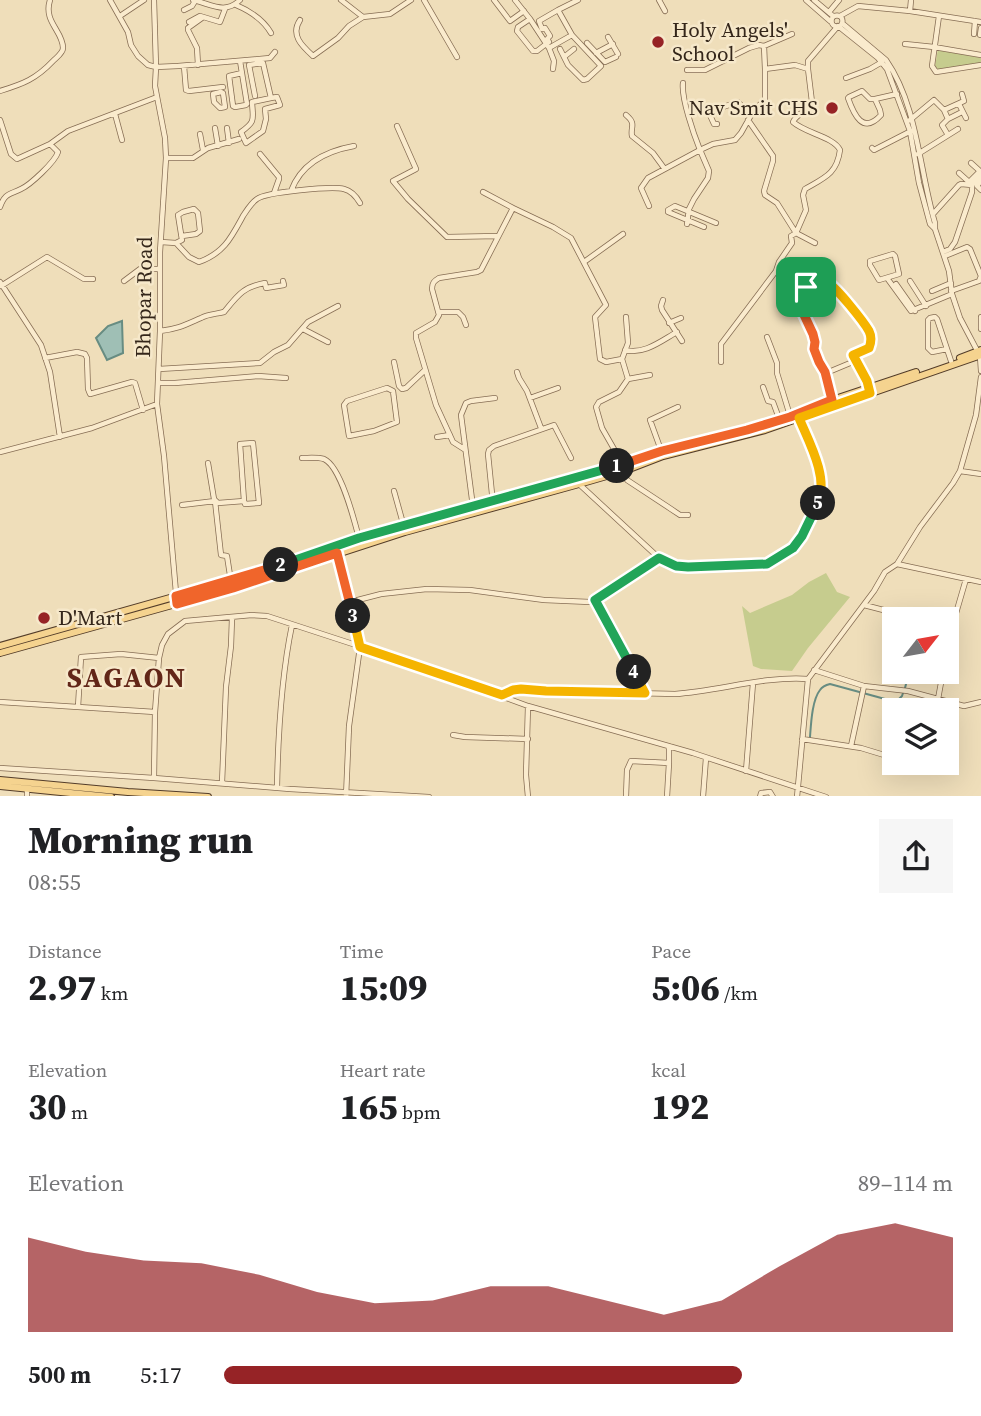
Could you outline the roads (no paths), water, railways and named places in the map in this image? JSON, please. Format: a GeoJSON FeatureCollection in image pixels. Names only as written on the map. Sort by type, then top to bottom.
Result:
{"type":"FeatureCollection","features":[{"type":"Feature","properties":{"kind":"main road"},"geometry":{"type":"LineString","coordinates":[[942,366],[980,353]]}},
{"type":"Feature","properties":{"kind":"main road"},"geometry":{"type":"LineString","coordinates":[[0,646],[231,585],[360,542],[623,468],[662,453],[795,418],[980,353]]}},
{"type":"Feature","properties":{"kind":"main road"},"geometry":{"type":"LineString","coordinates":[[0,653],[176,600]]}},
{"type":"Feature","properties":{"kind":"main road"},"geometry":{"type":"LineString","coordinates":[[0,780],[144,795],[208,796]]}},
{"type":"Feature","properties":{"kind":"main road"},"geometry":{"type":"LineString","coordinates":[[0,786],[27,793],[111,796]]}},
{"type":"Feature","properties":{"kind":"street"},"geometry":{"type":"LineString","coordinates":[[0,91],[34,79],[62,52],[63,45],[48,12],[50,0]]}},
{"type":"Feature","properties":{"kind":"street"},"geometry":{"type":"LineString","coordinates":[[110,0],[128,32],[131,45],[148,65],[184,66],[240,61],[262,63],[271,98]]}},
{"type":"Feature","properties":{"kind":"street"},"geometry":{"type":"LineString","coordinates":[[120,16],[144,0]]}},
{"type":"Feature","properties":{"kind":"street","name":"Bhopar Road"},"geometry":{"type":"LineString","coordinates":[[155,0],[155,86],[166,158],[160,242],[157,404],[176,600]]}},
{"type":"Feature","properties":{"kind":"street"},"geometry":{"type":"LineString","coordinates":[[194,18],[186,9],[194,0],[225,9]]}},
{"type":"Feature","properties":{"kind":"street"},"geometry":{"type":"LineString","coordinates":[[341,0],[363,17]]}},
{"type":"Feature","properties":{"kind":"street"},"geometry":{"type":"LineString","coordinates":[[300,20],[296,27],[296,36],[313,56],[363,17],[390,14],[403,2],[411,0]]}},
{"type":"Feature","properties":{"kind":"street"},"geometry":{"type":"LineString","coordinates":[[424,0],[457,57]]}},
{"type":"Feature","properties":{"kind":"street"},"geometry":{"type":"LineString","coordinates":[[494,0],[510,21],[524,11]]}},
{"type":"Feature","properties":{"kind":"street"},"geometry":{"type":"LineString","coordinates":[[515,0],[548,46],[554,61],[553,69]]}},
{"type":"Feature","properties":{"kind":"street"},"geometry":{"type":"LineString","coordinates":[[571,34],[552,44],[547,40],[550,36],[545,28],[542,29],[539,21],[578,0]]}},
{"type":"Feature","properties":{"kind":"street"},"geometry":{"type":"LineString","coordinates":[[659,0],[665,11]]}},
{"type":"Feature","properties":{"kind":"street"},"geometry":{"type":"LineString","coordinates":[[806,0],[831,17],[840,16],[858,6],[861,0]]}},
{"type":"Feature","properties":{"kind":"street"},"geometry":{"type":"LineString","coordinates":[[797,796],[808,679],[864,605],[885,572],[897,564],[960,471],[976,415],[981,374],[980,353],[960,318],[951,293],[944,254],[935,229],[896,76],[886,60],[840,25],[833,25],[831,17],[814,0]]}},
{"type":"Feature","properties":{"kind":"street"},"geometry":{"type":"LineString","coordinates":[[831,17],[839,0]]}},
{"type":"Feature","properties":{"kind":"street"},"geometry":{"type":"LineString","coordinates":[[910,11],[911,0]]}},
{"type":"Feature","properties":{"kind":"street"},"geometry":{"type":"LineString","coordinates":[[189,22],[200,16],[220,22],[225,9],[238,2],[266,24],[271,33]]}},
{"type":"Feature","properties":{"kind":"street"},"geometry":{"type":"LineString","coordinates":[[858,6],[910,11],[980,23],[977,34]]}},
{"type":"Feature","properties":{"kind":"street"},"geometry":{"type":"LineString","coordinates":[[558,10],[571,34],[605,62],[617,55],[608,37]]}},
{"type":"Feature","properties":{"kind":"street"},"geometry":{"type":"LineString","coordinates":[[721,362],[721,344],[764,288],[792,243],[791,236],[796,233],[806,210],[804,189],[831,174],[839,159],[841,150],[836,143],[793,122],[812,102],[808,61],[840,25],[840,16]]}},
{"type":"Feature","properties":{"kind":"street"},"geometry":{"type":"LineString","coordinates":[[939,16],[932,66],[936,72],[980,66]]}},
{"type":"Feature","properties":{"kind":"street"},"geometry":{"type":"LineString","coordinates":[[198,65],[197,48],[188,28],[202,18]]}},
{"type":"Feature","properties":{"kind":"street"},"geometry":{"type":"LineString","coordinates":[[530,19],[518,27],[517,31],[533,51],[571,34]]}},
{"type":"Feature","properties":{"kind":"street"},"geometry":{"type":"LineString","coordinates":[[840,25],[882,62],[909,120]]}},
{"type":"Feature","properties":{"kind":"street"},"geometry":{"type":"LineString","coordinates":[[687,70],[705,70],[749,48],[764,46],[792,34]]}},
{"type":"Feature","properties":{"kind":"street"},"geometry":{"type":"LineString","coordinates":[[560,49],[570,67],[586,80],[602,65],[587,43]]}},
{"type":"Feature","properties":{"kind":"street"},"geometry":{"type":"LineString","coordinates":[[594,54],[612,44]]}},
{"type":"Feature","properties":{"kind":"street"},"geometry":{"type":"LineString","coordinates":[[905,44],[981,55]]}},
{"type":"Feature","properties":{"kind":"street"},"geometry":{"type":"LineString","coordinates":[[649,206],[641,188],[648,178],[713,144],[735,140],[754,110],[765,100],[764,46]]}},
{"type":"Feature","properties":{"kind":"street"},"geometry":{"type":"LineString","coordinates":[[564,57],[574,49]]}},
{"type":"Feature","properties":{"kind":"street"},"geometry":{"type":"LineString","coordinates":[[249,63],[270,58],[275,52]]}},
{"type":"Feature","properties":{"kind":"street"},"geometry":{"type":"LineString","coordinates":[[240,61],[242,73],[247,105],[234,107],[229,76],[242,73]]}},
{"type":"Feature","properties":{"kind":"street"},"geometry":{"type":"LineString","coordinates":[[846,78],[882,62]]}},
{"type":"Feature","properties":{"kind":"street"},"geometry":{"type":"LineString","coordinates":[[249,63],[255,96]]}},
{"type":"Feature","properties":{"kind":"street"},"geometry":{"type":"LineString","coordinates":[[765,69],[795,65],[808,69]]}},
{"type":"Feature","properties":{"kind":"street"},"geometry":{"type":"LineString","coordinates":[[184,66],[187,90],[217,90],[223,87]]}},
{"type":"Feature","properties":{"kind":"street"},"geometry":{"type":"LineString","coordinates":[[683,83],[682,91],[693,132],[709,171],[694,199],[687,222]]}},
{"type":"Feature","properties":{"kind":"street"},"geometry":{"type":"LineString","coordinates":[[875,99],[881,115],[867,123],[856,117],[848,98],[862,91],[870,99],[897,94]]}},
{"type":"Feature","properties":{"kind":"street"},"geometry":{"type":"LineString","coordinates":[[944,110],[965,100],[962,94]]}},
{"type":"Feature","properties":{"kind":"street"},"geometry":{"type":"LineString","coordinates":[[0,120],[11,154],[17,159],[50,144],[68,131],[157,97]]}},
{"type":"Feature","properties":{"kind":"street"},"geometry":{"type":"LineString","coordinates":[[277,97],[279,106],[265,109],[263,131],[246,143],[241,132],[253,121],[253,102],[271,98],[277,97]]}},
{"type":"Feature","properties":{"kind":"street"},"geometry":{"type":"LineString","coordinates":[[909,120],[932,100],[944,110],[948,119]]}},
{"type":"Feature","properties":{"kind":"street"},"geometry":{"type":"LineString","coordinates":[[717,124],[714,124],[709,113],[711,111],[738,102],[744,108],[754,110]]}},
{"type":"Feature","properties":{"kind":"street"},"geometry":{"type":"LineString","coordinates":[[959,104],[966,118]]}},
{"type":"Feature","properties":{"kind":"street"},"geometry":{"type":"LineString","coordinates":[[948,135],[942,125],[962,112]]}},
{"type":"Feature","properties":{"kind":"street"},"geometry":{"type":"LineString","coordinates":[[115,114],[122,139]]}},
{"type":"Feature","properties":{"kind":"street"},"geometry":{"type":"LineString","coordinates":[[626,115],[633,125],[632,136],[653,153],[664,168]]}},
{"type":"Feature","properties":{"kind":"street"},"geometry":{"type":"LineString","coordinates":[[748,120],[773,156],[765,195],[777,203],[796,233],[816,243]]}},
{"type":"Feature","properties":{"kind":"street"},"geometry":{"type":"LineString","coordinates":[[397,126],[416,170],[393,181],[408,200],[447,237],[498,236]]}},
{"type":"Feature","properties":{"kind":"street"},"geometry":{"type":"LineString","coordinates":[[215,128],[218,146]]}},
{"type":"Feature","properties":{"kind":"street"},"geometry":{"type":"LineString","coordinates":[[227,128],[229,142]]}},
{"type":"Feature","properties":{"kind":"street"},"geometry":{"type":"LineString","coordinates":[[917,154],[958,129]]}},
{"type":"Feature","properties":{"kind":"street"},"geometry":{"type":"LineString","coordinates":[[872,148],[874,150],[912,131]]}},
{"type":"Feature","properties":{"kind":"street"},"geometry":{"type":"LineString","coordinates":[[200,134],[203,151]]}},
{"type":"Feature","properties":{"kind":"street"},"geometry":{"type":"LineString","coordinates":[[166,158],[193,158],[208,148],[239,139]]}},
{"type":"Feature","properties":{"kind":"street"},"geometry":{"type":"LineString","coordinates":[[0,207],[2,194],[21,189],[56,160],[58,152],[50,144]]}},
{"type":"Feature","properties":{"kind":"street"},"geometry":{"type":"LineString","coordinates":[[291,191],[295,179],[309,164],[335,150],[354,146]]}},
{"type":"Feature","properties":{"kind":"street"},"geometry":{"type":"LineString","coordinates":[[260,154],[279,177],[274,194]]}},
{"type":"Feature","properties":{"kind":"street"},"geometry":{"type":"LineString","coordinates":[[917,154],[919,183],[930,224],[935,229]]}},
{"type":"Feature","properties":{"kind":"street"},"geometry":{"type":"LineString","coordinates":[[971,163],[981,173]]}},
{"type":"Feature","properties":{"kind":"street"},"geometry":{"type":"LineString","coordinates":[[959,173],[969,182],[981,173]]}},
{"type":"Feature","properties":{"kind":"street"},"geometry":{"type":"LineString","coordinates":[[944,254],[955,242],[972,185],[981,173]]}},
{"type":"Feature","properties":{"kind":"street"},"geometry":{"type":"LineString","coordinates":[[981,181],[977,186],[981,190]]}},
{"type":"Feature","properties":{"kind":"street"},"geometry":{"type":"LineString","coordinates":[[932,215],[959,185],[972,185]]}},
{"type":"Feature","properties":{"kind":"street"},"geometry":{"type":"LineString","coordinates":[[176,243],[189,257],[199,262],[212,257],[232,238],[247,209],[258,197],[291,191],[335,188],[354,193],[360,203]]}},
{"type":"Feature","properties":{"kind":"street"},"geometry":{"type":"LineString","coordinates":[[482,192],[571,238],[606,305],[595,317],[600,359],[606,362],[622,359]]}},
{"type":"Feature","properties":{"kind":"street"},"geometry":{"type":"LineString","coordinates":[[705,227],[687,222],[667,211],[675,206],[716,223]]}},
{"type":"Feature","properties":{"kind":"street"},"geometry":{"type":"LineString","coordinates":[[464,449],[453,442],[436,405],[416,333],[438,318],[439,312],[432,289],[434,281],[481,270],[513,208]]}},
{"type":"Feature","properties":{"kind":"street"},"geometry":{"type":"LineString","coordinates":[[160,242],[181,242],[178,215],[194,209],[198,213],[200,231],[181,236]]}},
{"type":"Feature","properties":{"kind":"street"},"geometry":{"type":"LineString","coordinates":[[584,262],[623,234]]}},
{"type":"Feature","properties":{"kind":"street"},"geometry":{"type":"LineString","coordinates":[[887,278],[909,309],[915,311],[979,281],[981,276],[970,248],[944,254]]}},
{"type":"Feature","properties":{"kind":"street"},"geometry":{"type":"LineString","coordinates":[[893,254],[899,273],[887,278],[878,280],[869,262],[893,254]]}},
{"type":"Feature","properties":{"kind":"street"},"geometry":{"type":"LineString","coordinates":[[60,437],[50,372],[41,345],[0,284],[47,257],[84,279],[93,279]]}},
{"type":"Feature","properties":{"kind":"street"},"geometry":{"type":"LineString","coordinates":[[778,267],[795,282],[806,287]]}},
{"type":"Feature","properties":{"kind":"street"},"geometry":{"type":"LineString","coordinates":[[124,281],[140,269],[160,269]]}},
{"type":"Feature","properties":{"kind":"street"},"geometry":{"type":"LineString","coordinates":[[160,331],[176,330],[202,317],[224,312],[238,295],[251,286],[265,283],[266,288],[284,285],[283,281]]}},
{"type":"Feature","properties":{"kind":"street"},"geometry":{"type":"LineString","coordinates":[[910,281],[926,306]]}},
{"type":"Feature","properties":{"kind":"street"},"geometry":{"type":"LineString","coordinates":[[833,403],[825,372],[814,349],[813,334],[799,304],[806,296],[803,289],[816,282],[830,284],[869,330],[870,346],[853,357],[870,390]]}},
{"type":"Feature","properties":{"kind":"street"},"geometry":{"type":"LineString","coordinates":[[932,291],[951,283]]}},
{"type":"Feature","properties":{"kind":"street"},"geometry":{"type":"LineString","coordinates":[[896,284],[915,311]]}},
{"type":"Feature","properties":{"kind":"street"},"geometry":{"type":"LineString","coordinates":[[663,300],[662,310],[682,341]]}},
{"type":"Feature","properties":{"kind":"street"},"geometry":{"type":"LineString","coordinates":[[159,369],[260,363],[288,345],[308,322],[338,306]]}},
{"type":"Feature","properties":{"kind":"street"},"geometry":{"type":"LineString","coordinates":[[439,312],[458,312],[466,325]]}},
{"type":"Feature","properties":{"kind":"street"},"geometry":{"type":"LineString","coordinates":[[626,317],[628,343],[622,359],[628,380]]}},
{"type":"Feature","properties":{"kind":"street"},"geometry":{"type":"LineString","coordinates":[[981,317],[981,329]]}},
{"type":"Feature","properties":{"kind":"street"},"geometry":{"type":"LineString","coordinates":[[669,323],[681,318]]}},
{"type":"Feature","properties":{"kind":"street"},"geometry":{"type":"LineString","coordinates":[[947,349],[932,352],[928,348],[930,318],[937,319],[947,349],[951,361]]}},
{"type":"Feature","properties":{"kind":"street"},"geometry":{"type":"LineString","coordinates":[[303,329],[328,342]]}},
{"type":"Feature","properties":{"kind":"street"},"geometry":{"type":"LineString","coordinates":[[625,350],[635,353],[677,332]]}},
{"type":"Feature","properties":{"kind":"street"},"geometry":{"type":"LineString","coordinates":[[578,481],[659,558],[676,566],[767,564],[793,548],[822,495],[818,466],[777,373],[777,363],[767,337]]}},
{"type":"Feature","properties":{"kind":"street"},"geometry":{"type":"LineString","coordinates":[[45,358],[77,352],[85,354],[90,394],[132,382],[137,387],[143,410]]}},
{"type":"Feature","properties":{"kind":"street"},"geometry":{"type":"LineString","coordinates":[[831,371],[855,360]]}},
{"type":"Feature","properties":{"kind":"street"},"geometry":{"type":"LineString","coordinates":[[394,362],[398,386],[402,389],[425,370]]}},
{"type":"Feature","properties":{"kind":"street"},"geometry":{"type":"LineString","coordinates":[[517,372],[541,428]]}},
{"type":"Feature","properties":{"kind":"street"},"geometry":{"type":"LineString","coordinates":[[650,375],[628,380],[620,392],[599,402],[596,407],[602,428],[627,480],[681,515],[688,515]]}},
{"type":"Feature","properties":{"kind":"street"},"geometry":{"type":"LineString","coordinates":[[158,383],[258,376],[286,378]]}},
{"type":"Feature","properties":{"kind":"street"},"geometry":{"type":"LineString","coordinates":[[763,387],[768,401],[773,401],[780,422]]}},
{"type":"Feature","properties":{"kind":"street"},"geometry":{"type":"LineString","coordinates":[[387,388],[393,391],[395,397],[397,422],[374,431],[349,436],[344,405],[347,401],[387,388]]}},
{"type":"Feature","properties":{"kind":"street"},"geometry":{"type":"LineString","coordinates":[[530,398],[558,388]]}},
{"type":"Feature","properties":{"kind":"street"},"geometry":{"type":"LineString","coordinates":[[473,510],[461,415],[466,403],[495,398]]}},
{"type":"Feature","properties":{"kind":"street"},"geometry":{"type":"LineString","coordinates":[[0,452],[60,437],[157,404]]}},
{"type":"Feature","properties":{"kind":"street"},"geometry":{"type":"LineString","coordinates":[[662,453],[650,420],[678,407]]}},
{"type":"Feature","properties":{"kind":"street"},"geometry":{"type":"LineString","coordinates":[[493,505],[488,454],[494,446],[555,425],[571,458]]}},
{"type":"Feature","properties":{"kind":"street"},"geometry":{"type":"LineString","coordinates":[[437,437],[450,435]]}},
{"type":"Feature","properties":{"kind":"street"},"geometry":{"type":"LineString","coordinates":[[182,505],[215,502],[259,503],[253,443],[240,444],[244,502]]}},
{"type":"Feature","properties":{"kind":"street"},"geometry":{"type":"LineString","coordinates":[[302,458],[319,458],[330,464],[344,489],[360,542]]}},
{"type":"Feature","properties":{"kind":"street"},"geometry":{"type":"LineString","coordinates":[[208,463],[221,555],[227,556],[231,585]]}},
{"type":"Feature","properties":{"kind":"street"},"geometry":{"type":"LineString","coordinates":[[960,471],[981,474]]}},
{"type":"Feature","properties":{"kind":"street"},"geometry":{"type":"LineString","coordinates":[[394,491],[404,529]]}},
{"type":"Feature","properties":{"kind":"street"},"geometry":{"type":"LineString","coordinates":[[336,550],[360,647],[349,726],[346,794]]}},
{"type":"Feature","properties":{"kind":"street"},"geometry":{"type":"LineString","coordinates":[[350,602],[381,594],[427,589],[470,590],[544,600],[590,602],[659,558]]}},
{"type":"Feature","properties":{"kind":"street"},"geometry":{"type":"LineString","coordinates":[[897,564],[981,582]]}},
{"type":"Feature","properties":{"kind":"street"},"geometry":{"type":"LineString","coordinates":[[956,607],[966,579]]}},
{"type":"Feature","properties":{"kind":"street"},"geometry":{"type":"LineString","coordinates":[[595,600],[645,693]]}},
{"type":"Feature","properties":{"kind":"street"},"geometry":{"type":"LineString","coordinates":[[864,605],[882,610]]}},
{"type":"Feature","properties":{"kind":"street"},"geometry":{"type":"LineString","coordinates":[[154,778],[159,658],[168,634],[185,621],[253,615],[267,616],[528,706],[669,746],[826,796]]}},
{"type":"Feature","properties":{"kind":"street"},"geometry":{"type":"LineString","coordinates":[[222,783],[232,618]]}},
{"type":"Feature","properties":{"kind":"street"},"geometry":{"type":"LineString","coordinates":[[277,788],[286,654],[292,625]]}},
{"type":"Feature","properties":{"kind":"street"},"geometry":{"type":"LineString","coordinates":[[78,707],[80,657],[121,654],[159,658]]}},
{"type":"Feature","properties":{"kind":"street"},"geometry":{"type":"LineString","coordinates":[[814,670],[864,686],[904,690],[934,698]]}},
{"type":"Feature","properties":{"kind":"street"},"geometry":{"type":"LineString","coordinates":[[502,695],[521,689],[695,693],[788,678],[808,679]]}},
{"type":"Feature","properties":{"kind":"street"},"geometry":{"type":"LineString","coordinates":[[746,771],[753,683]]}},
{"type":"Feature","properties":{"kind":"street"},"geometry":{"type":"LineString","coordinates":[[851,746],[864,686]]}},
{"type":"Feature","properties":{"kind":"street"},"geometry":{"type":"LineString","coordinates":[[0,702],[155,712]]}},
{"type":"Feature","properties":{"kind":"street"},"geometry":{"type":"LineString","coordinates":[[959,705],[981,702]]}},
{"type":"Feature","properties":{"kind":"street"},"geometry":{"type":"LineString","coordinates":[[528,706],[528,796]]}},
{"type":"Feature","properties":{"kind":"street"},"geometry":{"type":"LineString","coordinates":[[453,736],[528,739]]}},
{"type":"Feature","properties":{"kind":"street"},"geometry":{"type":"LineString","coordinates":[[802,739],[851,746],[882,755]]}},
{"type":"Feature","properties":{"kind":"street"},"geometry":{"type":"LineString","coordinates":[[667,796],[669,746]]}},
{"type":"Feature","properties":{"kind":"street"},"geometry":{"type":"LineString","coordinates":[[703,796],[706,758]]}},
{"type":"Feature","properties":{"kind":"street"},"geometry":{"type":"LineString","coordinates":[[626,796],[627,770],[631,761],[669,763]]}},
{"type":"Feature","properties":{"kind":"street"},"geometry":{"type":"LineString","coordinates":[[0,768],[346,794],[429,796]]}},
{"type":"Feature","properties":{"kind":"street"},"geometry":{"type":"LineString","coordinates":[[760,796],[761,793],[770,792],[773,796]]}},
{"type":"Feature","properties":{"kind":"water"},"geometry":{"type":"Polygon","coordinates":[[[122,321],[123,353],[107,360],[96,338],[108,326],[122,321]]]}},
{"type":"Feature","properties":{"kind":"waterway"},"geometry":{"type":"LineString","coordinates":[[810,737],[815,700],[820,690],[830,684],[896,702],[903,693]]}},
{"type":"Feature","properties":{"kind":"waterway"},"geometry":{"type":"LineString","coordinates":[[905,688],[906,684]]}},
{"type":"Feature","properties":{"kind":"place","name":"Holy Angels' School"},"geometry":{"type":"Point","coordinates":[658,42]}},
{"type":"Feature","properties":{"kind":"place","name":"Nav Smit CHS"},"geometry":{"type":"Point","coordinates":[832,108]}},
{"type":"Feature","properties":{"kind":"place","name":"D'Mart"},"geometry":{"type":"Point","coordinates":[44,618]}},
{"type":"Feature","properties":{"kind":"district","name":"SAGAON"},"geometry":{"type":"Point","coordinates":[127,677]}}]}
